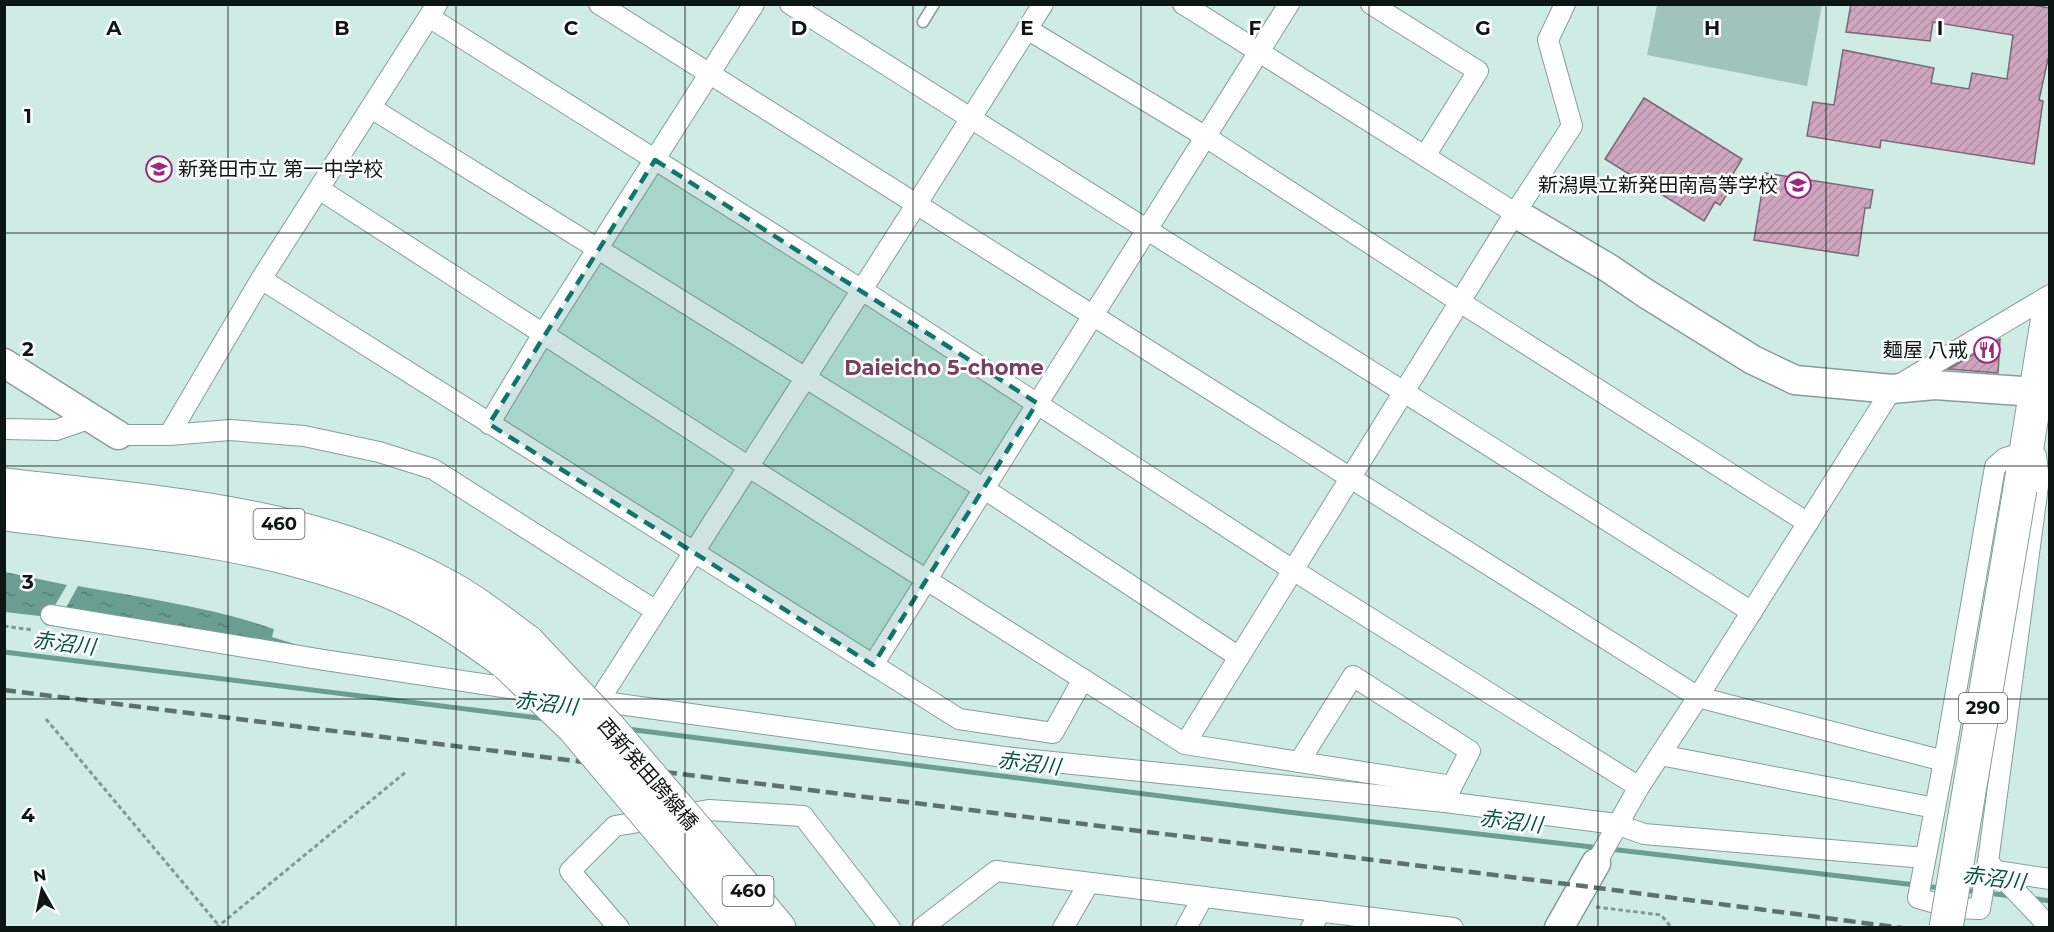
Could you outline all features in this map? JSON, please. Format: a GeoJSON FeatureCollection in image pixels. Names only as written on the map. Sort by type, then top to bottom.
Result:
{"type":"FeatureCollection","features":[{"type":"Feature","properties":{"kind":"highway","name":"290"},"geometry":{"type":"LineString","coordinates":[[1946,927],[2025,452],[2043,393],[2049,304]]}},
{"type":"Feature","properties":{"kind":"highway","name":"460"},"geometry":{"type":"LineString","coordinates":[[4,485],[177,505],[274,522],[337,539],[445,584],[482,607],[517,653]]}},
{"type":"Feature","properties":{"kind":"highway","name":"460"},"geometry":{"type":"LineString","coordinates":[[4,514],[178,535],[268,551],[329,569],[384,589],[435,614],[471,638],[517,653]]}},
{"type":"Feature","properties":{"kind":"highway","name":"西新発田跨線橋"},"geometry":{"type":"LineString","coordinates":[[517,653],[611,730],[705,862]]}},
{"type":"Feature","properties":{"kind":"highway","name":"460"},"geometry":{"type":"LineString","coordinates":[[705,862],[742,927]]}},
{"type":"Feature","properties":{"kind":"highway","name":"460"},"geometry":{"type":"LineString","coordinates":[[705,862],[779,927]]}},
{"type":"Feature","properties":{"kind":"street"},"geometry":{"type":"LineString","coordinates":[[599,4],[709,76],[1698,697],[1944,760]]}},
{"type":"Feature","properties":{"kind":"street"},"geometry":{"type":"LineString","coordinates":[[489,424],[543,334],[754,4]]}},
{"type":"Feature","properties":{"kind":"street"},"geometry":{"type":"LineString","coordinates":[[790,4],[1752,612]]}},
{"type":"Feature","properties":{"kind":"street"},"geometry":{"type":"LineString","coordinates":[[598,702],[971,119],[1042,4]]}},
{"type":"Feature","properties":{"kind":"street"},"geometry":{"type":"LineString","coordinates":[[1183,4],[1753,360],[1795,380],[1892,388],[1935,385],[2043,393]]}},
{"type":"Feature","properties":{"kind":"street"},"geometry":{"type":"LineString","coordinates":[[873,665],[1289,4]]}},
{"type":"Feature","properties":{"kind":"street"},"geometry":{"type":"LineString","coordinates":[[1371,4],[1478,71],[1425,156]]}},
{"type":"Feature","properties":{"kind":"street"},"geometry":{"type":"LineString","coordinates":[[1185,744],[1515,213],[1572,126],[1548,40],[1565,4]]}},
{"type":"Feature","properties":{"kind":"street"},"geometry":{"type":"LineString","coordinates":[[169,435],[261,279],[433,11],[655,160],[862,290],[1293,570],[1639,787]]}},
{"type":"Feature","properties":{"kind":"street"},"geometry":{"type":"LineString","coordinates":[[1027,29],[1206,137],[1808,523]]}},
{"type":"Feature","properties":{"kind":"street"},"geometry":{"type":"LineString","coordinates":[[371,108],[983,488],[1239,657]]}},
{"type":"Feature","properties":{"kind":"street"},"geometry":{"type":"LineString","coordinates":[[319,189],[749,467],[1185,744],[1299,762],[1449,794],[1616,824],[1644,834],[1925,858]]}},
{"type":"Feature","properties":{"kind":"street"},"geometry":{"type":"LineString","coordinates":[[261,279],[959,719],[1053,733],[1083,679]]}},
{"type":"Feature","properties":{"kind":"street"},"geometry":{"type":"LineString","coordinates":[[1566,916],[1616,824],[1892,388],[2049,295]]}},
{"type":"Feature","properties":{"kind":"street"},"geometry":{"type":"LineString","coordinates":[[4,363],[118,435],[169,435],[230,430],[304,436],[379,452],[433,469],[656,611]]}},
{"type":"Feature","properties":{"kind":"street"},"geometry":{"type":"LineString","coordinates":[[4,429],[56,430],[91,418]]}},
{"type":"Feature","properties":{"kind":"street"},"geometry":{"type":"LineString","coordinates":[[2025,452],[2036,456],[2039,478],[1992,866],[1980,909],[1952,908],[1918,898],[1995,467],[2006,458],[2025,452]]}},
{"type":"Feature","properties":{"kind":"street"},"geometry":{"type":"LineString","coordinates":[[51,615],[598,702],[1004,757],[1449,794]]}},
{"type":"Feature","properties":{"kind":"street"},"geometry":{"type":"LineString","coordinates":[[1299,762],[1353,676],[1470,751],[1449,794]]}},
{"type":"Feature","properties":{"kind":"street"},"geometry":{"type":"LineString","coordinates":[[1660,755],[1935,808]]}},
{"type":"Feature","properties":{"kind":"street"},"geometry":{"type":"LineString","coordinates":[[619,927],[570,871],[615,826],[709,810],[803,816],[890,927]]}},
{"type":"Feature","properties":{"kind":"street"},"geometry":{"type":"LineString","coordinates":[[1992,866],[2049,879]]}},
{"type":"Feature","properties":{"kind":"street"},"geometry":{"type":"LineString","coordinates":[[1992,866],[2047,927]]}},
{"type":"Feature","properties":{"kind":"street"},"geometry":{"type":"LineString","coordinates":[[922,927],[996,871],[1203,897],[1316,919],[1441,927]]}},
{"type":"Feature","properties":{"kind":"street"},"geometry":{"type":"LineString","coordinates":[[1063,927],[1089,883]]}},
{"type":"Feature","properties":{"kind":"street"},"geometry":{"type":"LineString","coordinates":[[1185,927],[1203,897]]}},
{"type":"Feature","properties":{"kind":"lane"},"geometry":{"type":"LineString","coordinates":[[923,22],[934,4]]}},
{"type":"Feature","properties":{"kind":"path"},"geometry":{"type":"LineString","coordinates":[[4,626],[33,630]]}},
{"type":"Feature","properties":{"kind":"path"},"geometry":{"type":"LineString","coordinates":[[46,719],[219,927],[407,771]]}},
{"type":"Feature","properties":{"kind":"path"},"geometry":{"type":"LineString","coordinates":[[1566,916],[1661,915],[1672,927]]}},
{"type":"Feature","properties":{"kind":"highlighted area"},"geometry":{"type":"Polygon","coordinates":[[[655,160],[1037,403],[873,665],[489,424],[655,160]]]}},
{"type":"Feature","properties":{"kind":"shaded area"},"geometry":{"type":"Polygon","coordinates":[[[1657,5],[1822,5],[1807,86],[1647,55],[1657,5]]]}},
{"type":"Feature","properties":{"kind":"water"},"geometry":{"type":"Polygon","coordinates":[[[5,572],[67,585],[48,617],[5,612],[5,572]]]}},
{"type":"Feature","properties":{"kind":"water"},"geometry":{"type":"Polygon","coordinates":[[[78,586],[177,604],[250,621],[274,629],[272,637],[301,646],[302,651],[62,615],[78,586]]]}},
{"type":"Feature","properties":{"kind":"building"},"geometry":{"type":"Polygon","coordinates":[[[1851,4],[2030,4],[2049,8],[2049,59],[2039,100],[2043,101],[2034,164],[1881,140],[1880,148],[1807,136],[1813,102],[1834,105],[1843,50],[1934,68],[1931,83],[1969,89],[1972,73],[2007,79],[2013,35],[1933,22],[1930,41],[1846,32],[1851,4]]]}},
{"type":"Feature","properties":{"kind":"building"},"geometry":{"type":"Polygon","coordinates":[[[1644,98],[1742,159],[1728,182],[1733,185],[1720,205],[1715,202],[1704,221],[1605,159],[1644,98]]]}},
{"type":"Feature","properties":{"kind":"building"},"geometry":{"type":"Polygon","coordinates":[[[1765,173],[1873,190],[1870,208],[1865,208],[1858,256],[1754,240],[1765,173]]]}},
{"type":"Feature","properties":{"kind":"building","name":"麺屋 八戒"},"geometry":{"type":"Polygon","coordinates":[[[2000,339],[1998,373],[1948,369],[2000,339]]]}},
{"type":"Feature","properties":{"kind":"waterway","name":"赤沼川"},"geometry":{"type":"LineString","coordinates":[[4,652],[547,719]]}},
{"type":"Feature","properties":{"kind":"waterway","name":"赤沼川"},"geometry":{"type":"LineString","coordinates":[[627,729],[1296,813],[1601,848]]}},
{"type":"Feature","properties":{"kind":"waterway","name":"赤沼川"},"geometry":{"type":"LineString","coordinates":[[1610,849],[1941,888]]}},
{"type":"Feature","properties":{"kind":"waterway","name":"赤沼川"},"geometry":{"type":"LineString","coordinates":[[1962,890],[2012,896]]}},
{"type":"Feature","properties":{"kind":"waterway","name":"赤沼川"},"geometry":{"type":"LineString","coordinates":[[2030,898],[2050,901]]}},
{"type":"Feature","properties":{"kind":"railway"},"geometry":{"type":"LineString","coordinates":[[4,690],[1583,886],[1902,928]]}},
{"type":"Feature","properties":{"kind":"place","name":"新発田市立 第一中学校"},"geometry":{"type":"Point","coordinates":[159,169]}},
{"type":"Feature","properties":{"kind":"place","name":"新潟県立新発田南高等学校"},"geometry":{"type":"Point","coordinates":[1798,185]}},
{"type":"Feature","properties":{"kind":"place","name":"麺屋 八戒"},"geometry":{"type":"Point","coordinates":[1987,350]}},
{"type":"Feature","properties":{"kind":"district","name":"Daieicho 5-chome"},"geometry":{"type":"Point","coordinates":[944,367]}}]}
